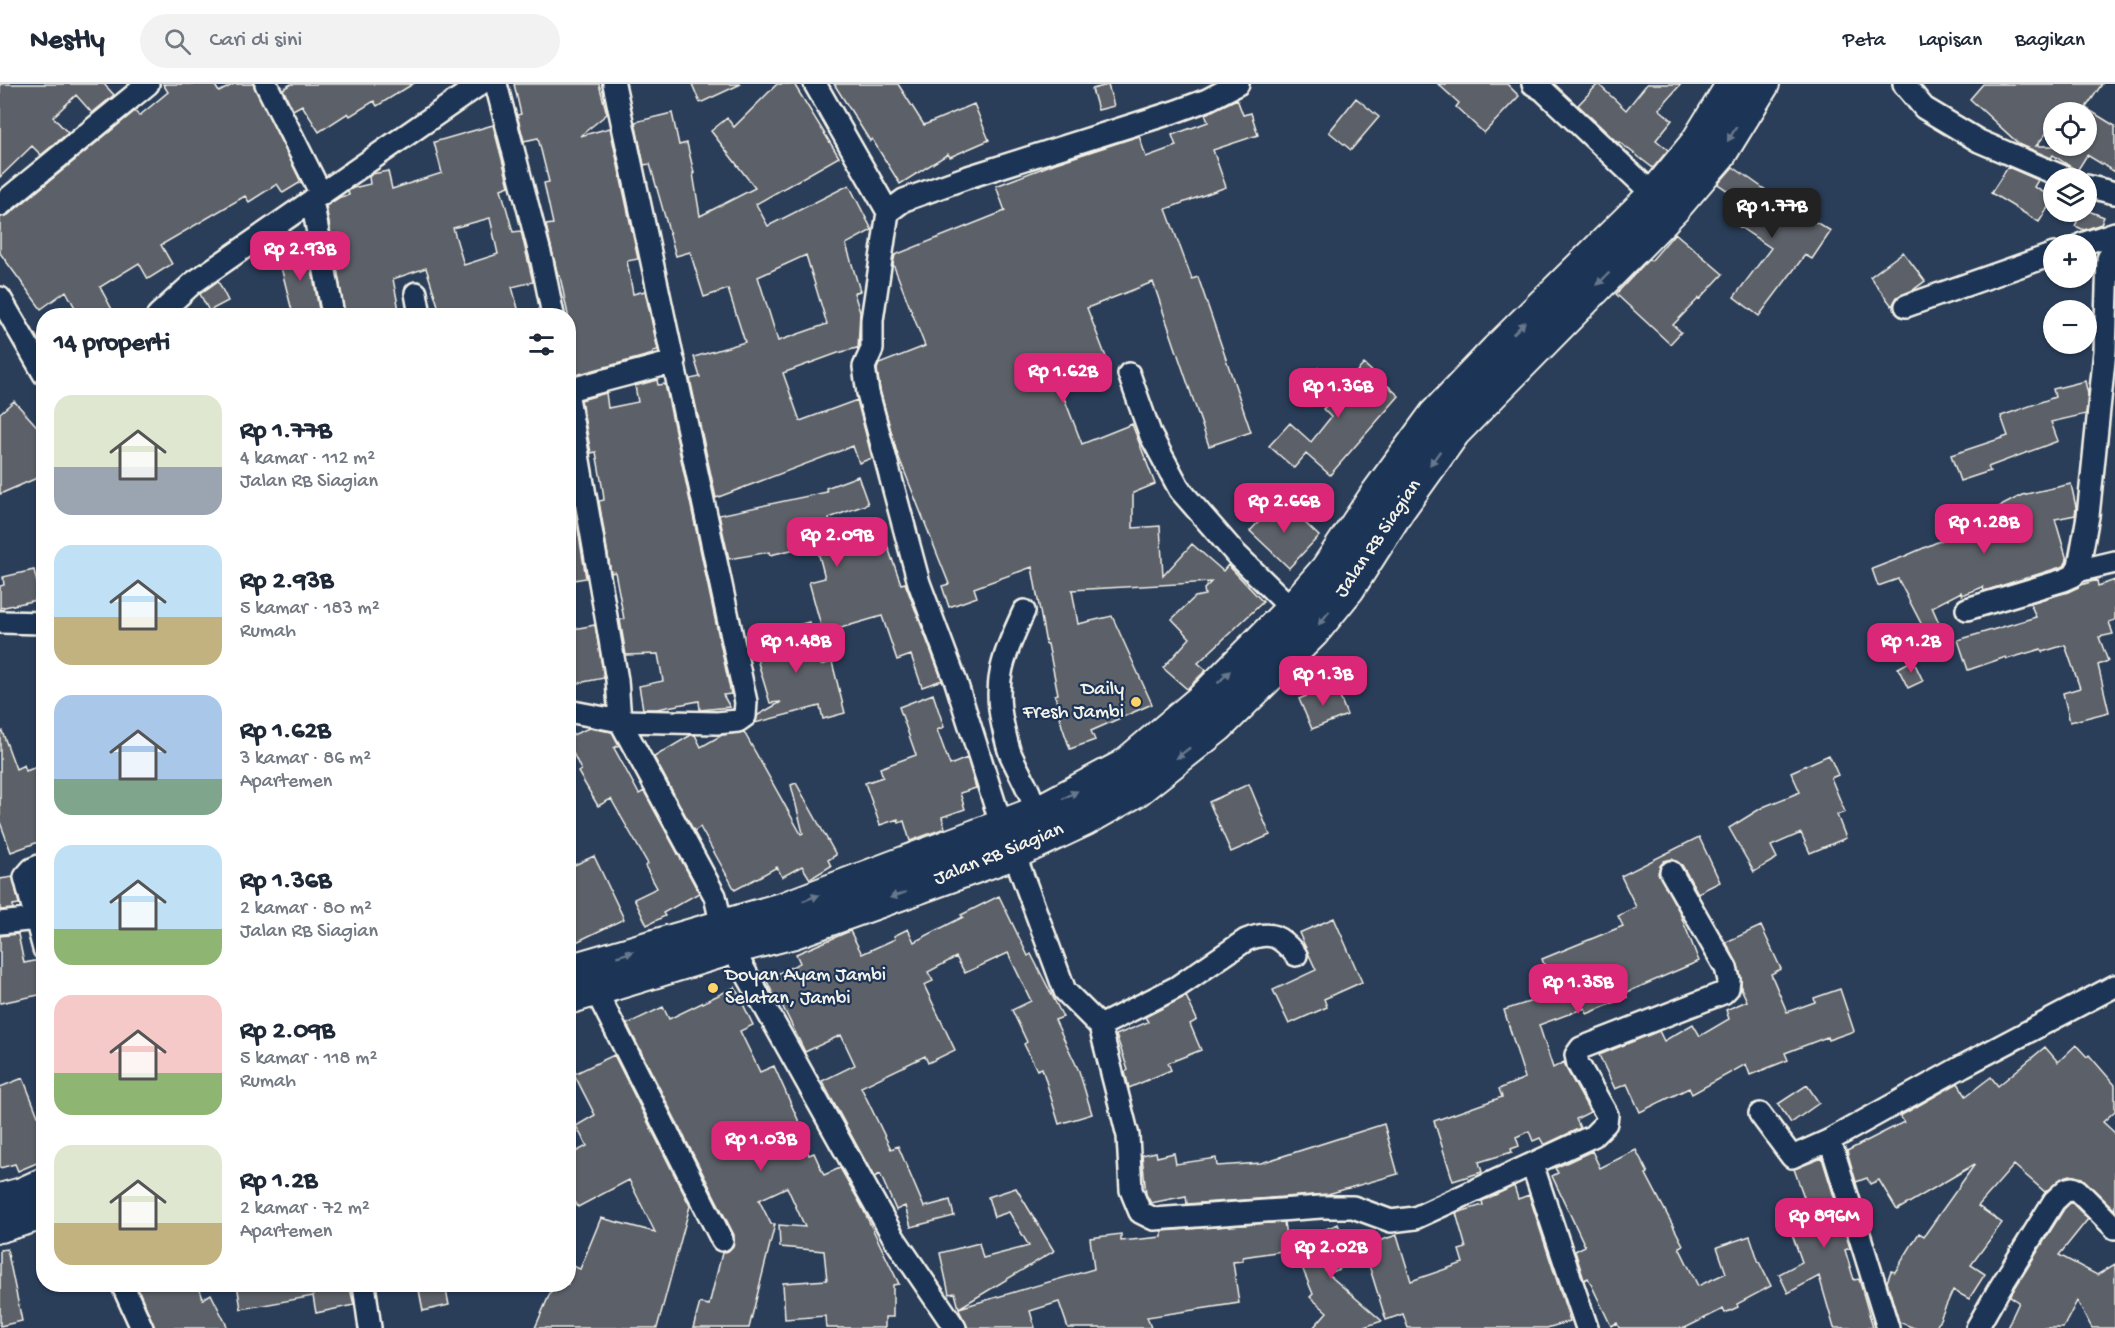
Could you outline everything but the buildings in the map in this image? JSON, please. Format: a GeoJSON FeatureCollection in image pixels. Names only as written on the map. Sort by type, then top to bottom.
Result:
{"type":"FeatureCollection","features":[{"type":"Feature","properties":{"kind":"highway","name":"Jalan RB Siagian"},"geometry":{"type":"LineString","coordinates":[[1549,316],[1696,144],[1733,84]]}},
{"type":"Feature","properties":{"kind":"highway","name":"Jalan RB Siagian"},"geometry":{"type":"LineString","coordinates":[[1008,840],[1036,813],[1124,766],[1203,699],[1292,609],[1327,568],[1377,494],[1506,359],[1549,316],[1672,209],[1720,154],[1763,84]]}},
{"type":"Feature","properties":{"kind":"highway","name":"Jalan RB Siagian"},"geometry":{"type":"LineString","coordinates":[[582,994],[727,937],[785,908],[1008,840],[1084,820],[1137,790],[1218,726],[1313,632],[1348,589],[1399,509],[1445,424]]}},
{"type":"Feature","properties":{"kind":"highway","name":"Jalan RB Siagian"},"geometry":{"type":"LineString","coordinates":[[576,969],[727,937]]}},
{"type":"Feature","properties":{"kind":"highway"},"geometry":{"type":"LineString","coordinates":[[0,1200],[36,1188]]}},
{"type":"Feature","properties":{"kind":"highway"},"geometry":{"type":"LineString","coordinates":[[0,1226],[36,1215]]}},
{"type":"Feature","properties":{"kind":"street"},"geometry":{"type":"LineString","coordinates":[[0,205],[148,84]]}},
{"type":"Feature","properties":{"kind":"street"},"geometry":{"type":"LineString","coordinates":[[266,84],[316,197],[332,308]]}},
{"type":"Feature","properties":{"kind":"street"},"geometry":{"type":"LineString","coordinates":[[166,308],[193,283],[480,84]]}},
{"type":"Feature","properties":{"kind":"street"},"geometry":{"type":"LineString","coordinates":[[496,84],[542,261],[552,308]]}},
{"type":"Feature","properties":{"kind":"street"},"geometry":{"type":"LineString","coordinates":[[576,713],[620,721],[717,723],[738,721],[745,716],[747,702],[614,84]]}},
{"type":"Feature","properties":{"kind":"street"},"geometry":{"type":"LineString","coordinates":[[815,84],[888,212],[872,320],[872,349],[864,367],[868,393],[919,583],[956,682],[1008,840],[1065,991],[1100,1026],[1128,1136],[1131,1191],[1140,1212],[1154,1219],[1321,1207],[1353,1207],[1391,1221],[1415,1218],[1593,1136],[1606,1123],[1607,1115],[1578,1064],[1576,1055],[1581,1048],[1723,993],[1728,988],[1730,980],[1726,968],[1671,872]]}},
{"type":"Feature","properties":{"kind":"street"},"geometry":{"type":"LineString","coordinates":[[888,212],[904,200],[934,189],[1174,112],[1207,100],[1238,84]]}},
{"type":"Feature","properties":{"kind":"street"},"geometry":{"type":"LineString","coordinates":[[1533,84],[1543,90],[1654,195]]}},
{"type":"Feature","properties":{"kind":"street"},"geometry":{"type":"LineString","coordinates":[[1904,84],[1924,108],[1979,141],[2043,168]]}},
{"type":"Feature","properties":{"kind":"street"},"geometry":{"type":"LineString","coordinates":[[2097,189],[2115,194]]}},
{"type":"Feature","properties":{"kind":"street"},"geometry":{"type":"LineString","coordinates":[[2097,239],[2115,233]]}},
{"type":"Feature","properties":{"kind":"street"},"geometry":{"type":"LineString","coordinates":[[1967,609],[2064,580],[2073,576],[2077,571],[2088,516],[2096,446],[2105,351],[2108,259],[2115,242]]}},
{"type":"Feature","properties":{"kind":"street"},"geometry":{"type":"LineString","coordinates":[[1906,306],[2043,258]]}},
{"type":"Feature","properties":{"kind":"street"},"geometry":{"type":"LineString","coordinates":[[416,293],[419,308]]}},
{"type":"Feature","properties":{"kind":"street"},"geometry":{"type":"LineString","coordinates":[[0,298],[36,360]]}},
{"type":"Feature","properties":{"kind":"street"},"geometry":{"type":"LineString","coordinates":[[576,388],[674,362]]}},
{"type":"Feature","properties":{"kind":"street"},"geometry":{"type":"LineString","coordinates":[[1129,374],[1151,436],[1180,490],[1235,553],[1292,609]]}},
{"type":"Feature","properties":{"kind":"street"},"geometry":{"type":"LineString","coordinates":[[576,443],[617,680],[620,721],[715,896],[727,937],[894,1238],[955,1328]]}},
{"type":"Feature","properties":{"kind":"street"},"geometry":{"type":"LineString","coordinates":[[2077,571],[2115,562]]}},
{"type":"Feature","properties":{"kind":"street"},"geometry":{"type":"LineString","coordinates":[[1024,611],[1005,655],[998,687],[1001,717],[1010,752],[1029,788],[1036,813]]}},
{"type":"Feature","properties":{"kind":"street"},"geometry":{"type":"LineString","coordinates":[[0,622],[36,623]]}},
{"type":"Feature","properties":{"kind":"street"},"geometry":{"type":"LineString","coordinates":[[0,923],[36,919],[25,877],[36,867]]}},
{"type":"Feature","properties":{"kind":"street"},"geometry":{"type":"LineString","coordinates":[[1100,1026],[1177,987],[1246,940],[1256,936],[1268,935],[1283,940],[1296,955]]}},
{"type":"Feature","properties":{"kind":"street"},"geometry":{"type":"LineString","coordinates":[[1760,1113],[1792,1157],[1830,1140],[1963,1066],[2115,986]]}},
{"type":"Feature","properties":{"kind":"street"},"geometry":{"type":"LineString","coordinates":[[582,994],[722,1240]]}},
{"type":"Feature","properties":{"kind":"street"},"geometry":{"type":"LineString","coordinates":[[1830,1140],[1888,1328]]}},
{"type":"Feature","properties":{"kind":"street"},"geometry":{"type":"LineString","coordinates":[[1532,1164],[1587,1328]]}},
{"type":"Feature","properties":{"kind":"street"},"geometry":{"type":"LineString","coordinates":[[1977,1328],[2041,1219],[2054,1201],[2067,1189],[2077,1190],[2115,1228]]}},
{"type":"Feature","properties":{"kind":"street"},"geometry":{"type":"LineString","coordinates":[[126,1292],[142,1328]]}},
{"type":"Feature","properties":{"kind":"street"},"geometry":{"type":"LineString","coordinates":[[365,1292],[370,1328]]}},
{"type":"Feature","properties":{"kind":"place","name":"Daily Fresh Jambi"},"geometry":{"type":"Point","coordinates":[1136,702]}},
{"type":"Feature","properties":{"kind":"place","name":"Doyan Ayam Jambi Selatan, Jambi"},"geometry":{"type":"Point","coordinates":[713,988]}}]}
